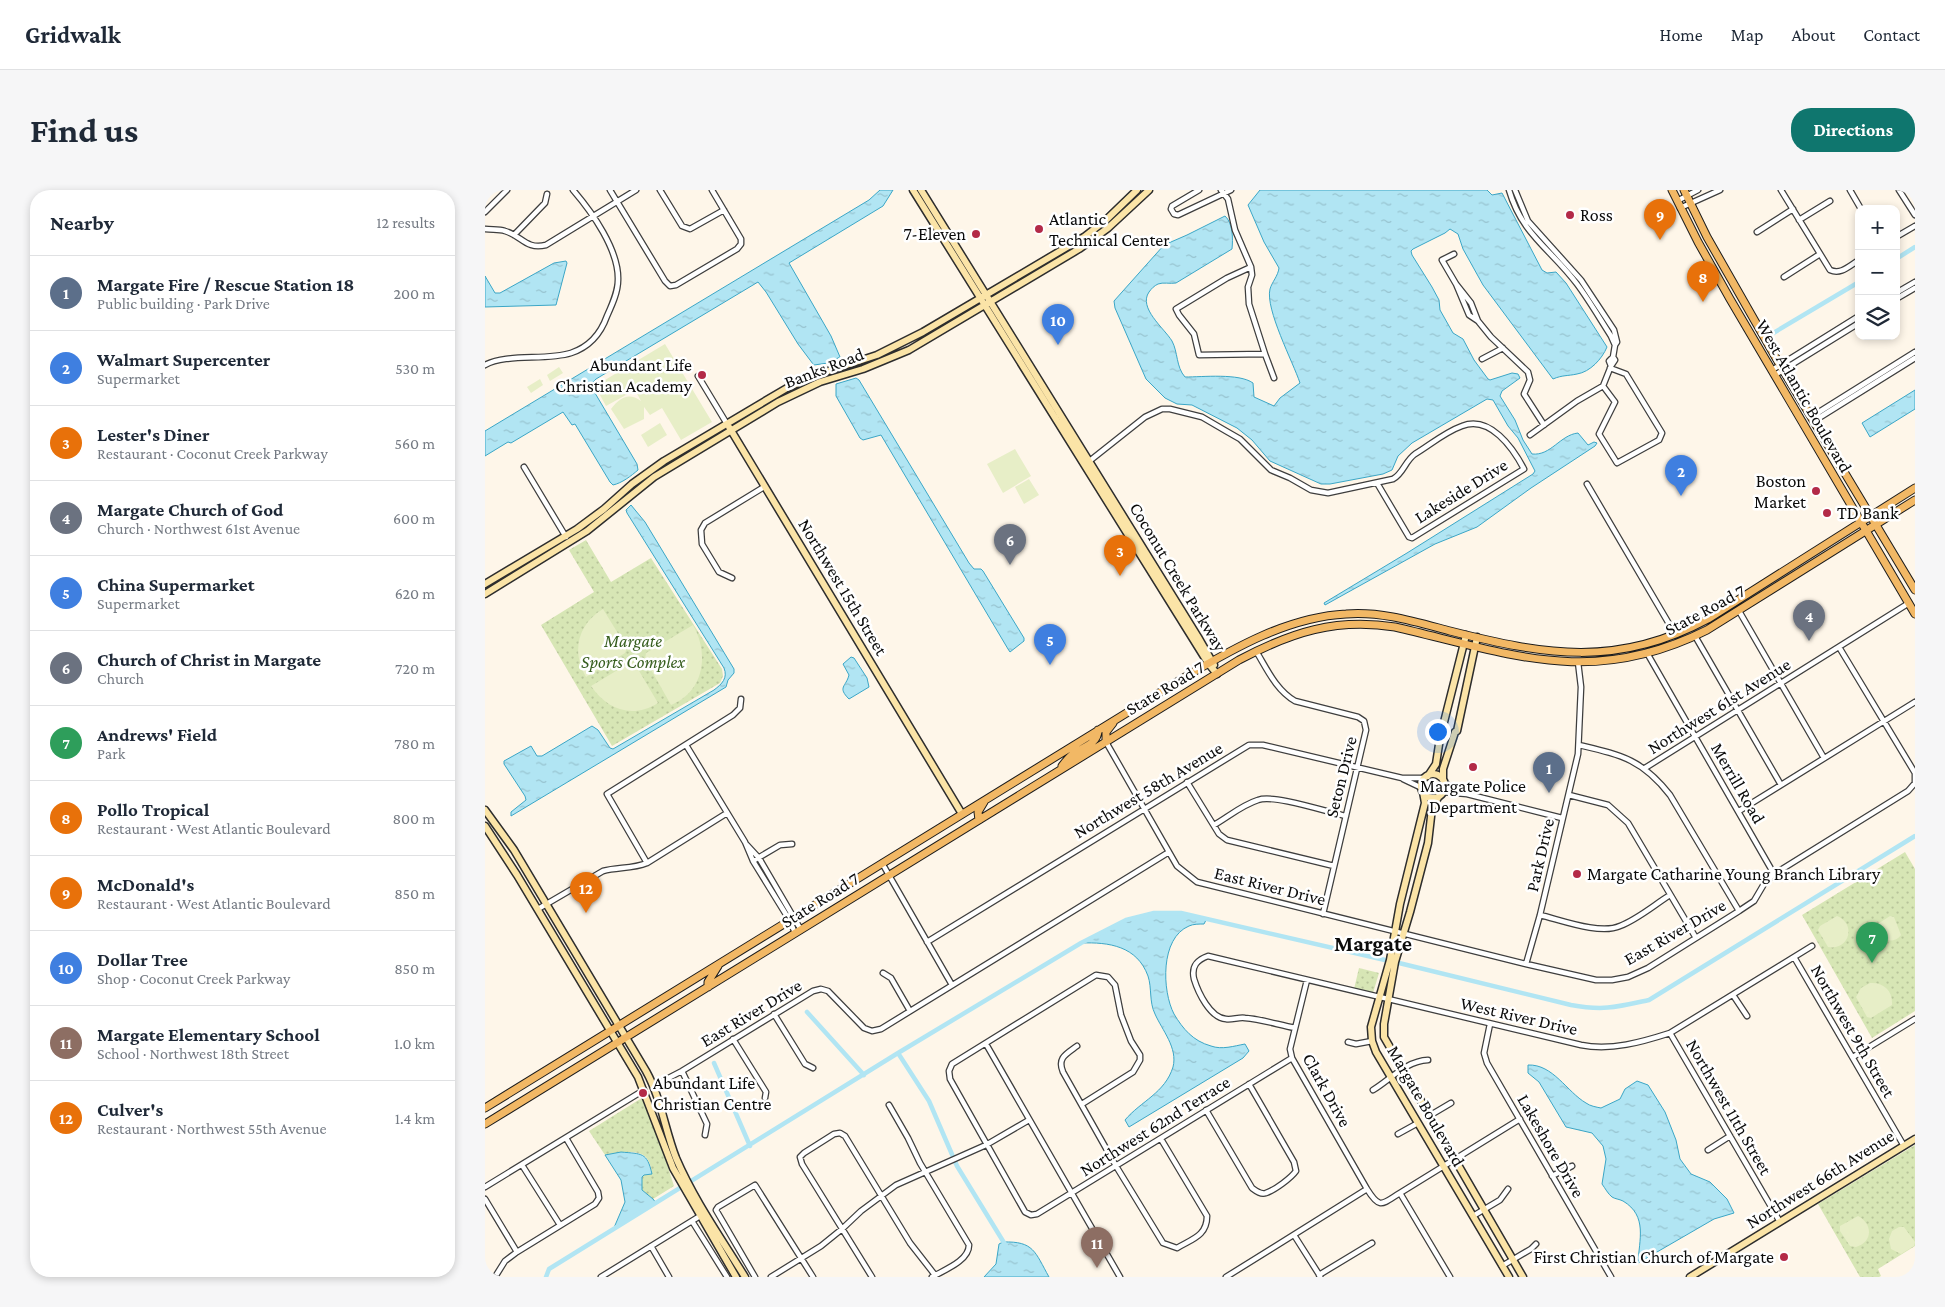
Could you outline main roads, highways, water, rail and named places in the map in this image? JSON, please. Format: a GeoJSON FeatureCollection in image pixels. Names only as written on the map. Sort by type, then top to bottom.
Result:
{"type":"FeatureCollection","features":[{"type":"Feature","properties":{"kind":"main road","name":"West Atlantic Boulevard"},"geometry":{"type":"LineString","coordinates":[[1672,190],[1724,288],[1915,614]]}},
{"type":"Feature","properties":{"kind":"main road","name":"West Atlantic Boulevard"},"geometry":{"type":"LineString","coordinates":[[1685,193],[1707,237],[1782,367],[1915,590]]}},
{"type":"Feature","properties":{"kind":"main road"},"geometry":{"type":"LineString","coordinates":[[1724,288],[1735,296],[1742,297]]}},
{"type":"Feature","properties":{"kind":"main road","name":"State Road 7"},"geometry":{"type":"LineString","coordinates":[[485,1108],[1117,718],[1211,662],[1263,636],[1300,622],[1335,614],[1358,613],[1380,615],[1541,651],[1567,653],[1602,652],[1643,644],[1675,634],[1704,621],[1915,488]]}},
{"type":"Feature","properties":{"kind":"main road","name":"State Road 7"},"geometry":{"type":"LineString","coordinates":[[485,1124],[1256,651],[1308,630],[1335,624],[1363,623],[1395,627],[1535,660],[1578,662],[1613,660],[1647,653],[1695,636],[1724,620],[1915,500]]}},
{"type":"Feature","properties":{"kind":"main road"},"geometry":{"type":"LineString","coordinates":[[1739,611],[1742,602],[1749,593]]}},
{"type":"Feature","properties":{"kind":"main road"},"geometry":{"type":"LineString","coordinates":[[1724,620],[1736,601]]}},
{"type":"Feature","properties":{"kind":"main road"},"geometry":{"type":"LineString","coordinates":[[1363,623],[1369,618],[1380,615]]}},
{"type":"Feature","properties":{"kind":"main road"},"geometry":{"type":"LineString","coordinates":[[1662,649],[1672,641],[1675,634]]}},
{"type":"Feature","properties":{"kind":"main road"},"geometry":{"type":"LineString","coordinates":[[1578,662],[1584,657],[1598,656],[1602,652]]}},
{"type":"Feature","properties":{"kind":"main road"},"geometry":{"type":"LineString","coordinates":[[1106,742],[1106,732],[1117,718]]}},
{"type":"Feature","properties":{"kind":"main road"},"geometry":{"type":"LineString","coordinates":[[1055,773],[1071,756],[1094,742],[1098,735],[1098,730]]}},
{"type":"Feature","properties":{"kind":"main road"},"geometry":{"type":"LineString","coordinates":[[979,820],[979,812],[986,800]]}},
{"type":"Feature","properties":{"kind":"main road"},"geometry":{"type":"LineString","coordinates":[[954,836],[962,824],[962,814]]}},
{"type":"Feature","properties":{"kind":"main road"},"geometry":{"type":"LineString","coordinates":[[708,988],[707,982],[719,964]]}},
{"type":"Feature","properties":{"kind":"water"},"geometry":{"type":"Polygon","coordinates":[[[880,190],[893,190],[883,206],[789,263],[831,336],[840,357],[828,363],[814,365],[798,344],[758,282],[596,379],[591,384],[637,464],[638,470],[620,483],[613,485],[610,482],[575,424],[572,425],[563,412],[485,456],[485,431],[869,200],[880,190]]]}},
{"type":"Feature","properties":{"kind":"water"},"geometry":{"type":"Polygon","coordinates":[[[1260,190],[1487,190],[1492,195],[1502,193],[1542,270],[1547,273],[1556,272],[1566,283],[1607,347],[1599,360],[1591,368],[1582,373],[1553,379],[1483,285],[1463,249],[1458,234],[1450,229],[1413,249],[1411,251],[1412,255],[1439,300],[1440,310],[1453,333],[1463,339],[1474,360],[1488,379],[1512,373],[1518,374],[1520,378],[1502,391],[1500,396],[1515,420],[1523,440],[1532,454],[1545,452],[1566,437],[1578,433],[1588,445],[1594,442],[1597,443],[1595,446],[1531,488],[1477,527],[1435,544],[1325,605],[1324,603],[1407,553],[1535,471],[1518,438],[1508,426],[1493,400],[1487,399],[1412,443],[1398,456],[1392,470],[1383,474],[1321,484],[1270,461],[1252,440],[1237,428],[1192,405],[1177,404],[1165,398],[1146,379],[1115,308],[1114,301],[1164,245],[1225,216],[1231,227],[1232,249],[1176,283],[1160,283],[1154,286],[1147,298],[1149,311],[1172,341],[1180,369],[1185,377],[1221,376],[1247,380],[1253,383],[1254,397],[1274,406],[1280,398],[1300,383],[1275,322],[1272,309],[1270,289],[1279,268],[1264,242],[1248,205],[1260,190]]]}},
{"type":"Feature","properties":{"kind":"water"},"geometry":{"type":"Polygon","coordinates":[[[566,261],[556,305],[485,307],[485,276],[495,293],[500,293],[554,263],[566,261]]]}},
{"type":"Feature","properties":{"kind":"water"},"geometry":{"type":"Polygon","coordinates":[[[856,378],[859,380],[969,563],[974,569],[981,569],[983,571],[1024,638],[1024,641],[1010,652],[881,435],[863,440],[860,438],[836,396],[836,384],[856,378]]]}},
{"type":"Feature","properties":{"kind":"water"},"geometry":{"type":"Polygon","coordinates":[[[1915,390],[1915,409],[1870,437],[1862,423],[1915,390]]]}},
{"type":"Feature","properties":{"kind":"water"},"geometry":{"type":"Polygon","coordinates":[[[631,505],[645,522],[734,669],[734,673],[728,680],[726,687],[511,816],[511,812],[526,800],[504,761],[531,746],[537,756],[542,756],[592,726],[598,730],[610,748],[613,749],[714,690],[725,678],[724,668],[627,513],[626,510],[631,505]]]}},
{"type":"Feature","properties":{"kind":"water"},"geometry":{"type":"Polygon","coordinates":[[[851,657],[854,658],[867,678],[869,687],[849,699],[843,689],[849,675],[843,664],[851,657]]]}},
{"type":"Feature","properties":{"kind":"water"},"geometry":{"type":"Polygon","coordinates":[[[1154,913],[1181,913],[1207,918],[1204,924],[1191,925],[1180,932],[1168,953],[1166,966],[1167,992],[1177,1019],[1189,1034],[1205,1044],[1219,1048],[1245,1044],[1249,1051],[1243,1058],[1129,1127],[1125,1120],[1159,1090],[1169,1076],[1173,1067],[1173,1053],[1169,1039],[1153,1009],[1148,976],[1137,958],[1129,952],[1112,945],[1081,943],[1126,920],[1154,913]]]}},
{"type":"Feature","properties":{"kind":"water"},"geometry":{"type":"Polygon","coordinates":[[[1528,1065],[1545,1069],[1586,1103],[1601,1108],[1620,1099],[1625,1089],[1637,1081],[1648,1085],[1665,1112],[1676,1140],[1680,1159],[1691,1174],[1710,1182],[1727,1199],[1734,1213],[1714,1219],[1638,1263],[1639,1221],[1631,1207],[1623,1201],[1612,1197],[1602,1184],[1606,1159],[1603,1146],[1592,1133],[1566,1127],[1539,1082],[1528,1073],[1528,1065]]]}},
{"type":"Feature","properties":{"kind":"water"},"geometry":{"type":"Polygon","coordinates":[[[621,1152],[639,1154],[646,1158],[652,1174],[642,1177],[642,1190],[656,1203],[613,1230],[625,1202],[621,1180],[605,1155],[621,1152]]]}},
{"type":"Feature","properties":{"kind":"water"},"geometry":{"type":"Polygon","coordinates":[[[1013,1242],[1027,1246],[1036,1255],[1049,1277],[984,1277],[996,1264],[999,1244],[1013,1242]]]}},
{"type":"Feature","properties":{"kind":"waterway"},"geometry":{"type":"LineString","coordinates":[[1900,256],[1915,247]]}},
{"type":"Feature","properties":{"kind":"waterway"},"geometry":{"type":"LineString","coordinates":[[1770,335],[1855,284]]}},
{"type":"Feature","properties":{"kind":"waterway"},"geometry":{"type":"LineString","coordinates":[[1399,963],[1583,1007],[1610,1007],[1649,1000],[1915,836]]}},
{"type":"Feature","properties":{"kind":"waterway"},"geometry":{"type":"LineString","coordinates":[[546,1277],[549,1269],[898,1053],[1081,943],[1126,920],[1154,913],[1181,913],[1385,960]]}},
{"type":"Feature","properties":{"kind":"waterway"},"geometry":{"type":"LineString","coordinates":[[807,1012],[864,1075]]}},
{"type":"Feature","properties":{"kind":"waterway"},"geometry":{"type":"LineString","coordinates":[[898,1053],[929,1101],[957,1166],[1006,1246]]}},
{"type":"Feature","properties":{"kind":"waterway"},"geometry":{"type":"LineString","coordinates":[[714,1063],[750,1146]]}},
{"type":"Feature","properties":{"kind":"place","name":"Ross"},"geometry":{"type":"Point","coordinates":[1570,215]}},
{"type":"Feature","properties":{"kind":"place","name":"Atlantic Technical Center"},"geometry":{"type":"Point","coordinates":[1039,229]}},
{"type":"Feature","properties":{"kind":"place","name":"7-Eleven"},"geometry":{"type":"Point","coordinates":[976,234]}},
{"type":"Feature","properties":{"kind":"place","name":"McDonald's"},"geometry":{"type":"Point","coordinates":[1660,240]}},
{"type":"Feature","properties":{"kind":"place","name":"Pollo Tropical"},"geometry":{"type":"Point","coordinates":[1703,302]}},
{"type":"Feature","properties":{"kind":"place","name":"Dollar Tree"},"geometry":{"type":"Point","coordinates":[1058,345]}},
{"type":"Feature","properties":{"kind":"place","name":"Abundant Life Christian Academy"},"geometry":{"type":"Point","coordinates":[702,375]}},
{"type":"Feature","properties":{"kind":"place","name":"Boston Market"},"geometry":{"type":"Point","coordinates":[1816,491]}},
{"type":"Feature","properties":{"kind":"place","name":"Walmart Supercenter"},"geometry":{"type":"Point","coordinates":[1681,496]}},
{"type":"Feature","properties":{"kind":"place","name":"TD Bank"},"geometry":{"type":"Point","coordinates":[1827,513]}},
{"type":"Feature","properties":{"kind":"place","name":"Church of Christ in Margate"},"geometry":{"type":"Point","coordinates":[1010,565]}},
{"type":"Feature","properties":{"kind":"place","name":"Lester's Diner"},"geometry":{"type":"Point","coordinates":[1120,576]}},
{"type":"Feature","properties":{"kind":"place","name":"Margate Church of God"},"geometry":{"type":"Point","coordinates":[1809,641]}},
{"type":"Feature","properties":{"kind":"place","name":"China Supermarket"},"geometry":{"type":"Point","coordinates":[1050,665]}},
{"type":"Feature","properties":{"kind":"place","name":"Margate Police Department"},"geometry":{"type":"Point","coordinates":[1473,767]}},
{"type":"Feature","properties":{"kind":"place","name":"Margate Fire / Rescue Station 18"},"geometry":{"type":"Point","coordinates":[1549,793]}},
{"type":"Feature","properties":{"kind":"place","name":"Margate Catharine Young Branch Library"},"geometry":{"type":"Point","coordinates":[1577,874]}},
{"type":"Feature","properties":{"kind":"place","name":"Culver's"},"geometry":{"type":"Point","coordinates":[586,913]}},
{"type":"Feature","properties":{"kind":"place","name":"Andrews' Field"},"geometry":{"type":"Point","coordinates":[1872,963]}},
{"type":"Feature","properties":{"kind":"place","name":"Abundant Life Christian Centre"},"geometry":{"type":"Point","coordinates":[643,1093]}},
{"type":"Feature","properties":{"kind":"place","name":"First Christian Church of Margate"},"geometry":{"type":"Point","coordinates":[1784,1257]}},
{"type":"Feature","properties":{"kind":"place","name":"Margate Elementary School"},"geometry":{"type":"Point","coordinates":[1097,1268]}},
{"type":"Feature","properties":{"kind":"district","name":"Margate"},"geometry":{"type":"Point","coordinates":[1373,943]}},
{"type":"Feature","properties":{"kind":"park label","name":"Margate Sports Complex"},"geometry":{"type":"Point","coordinates":[633,651]}}]}
